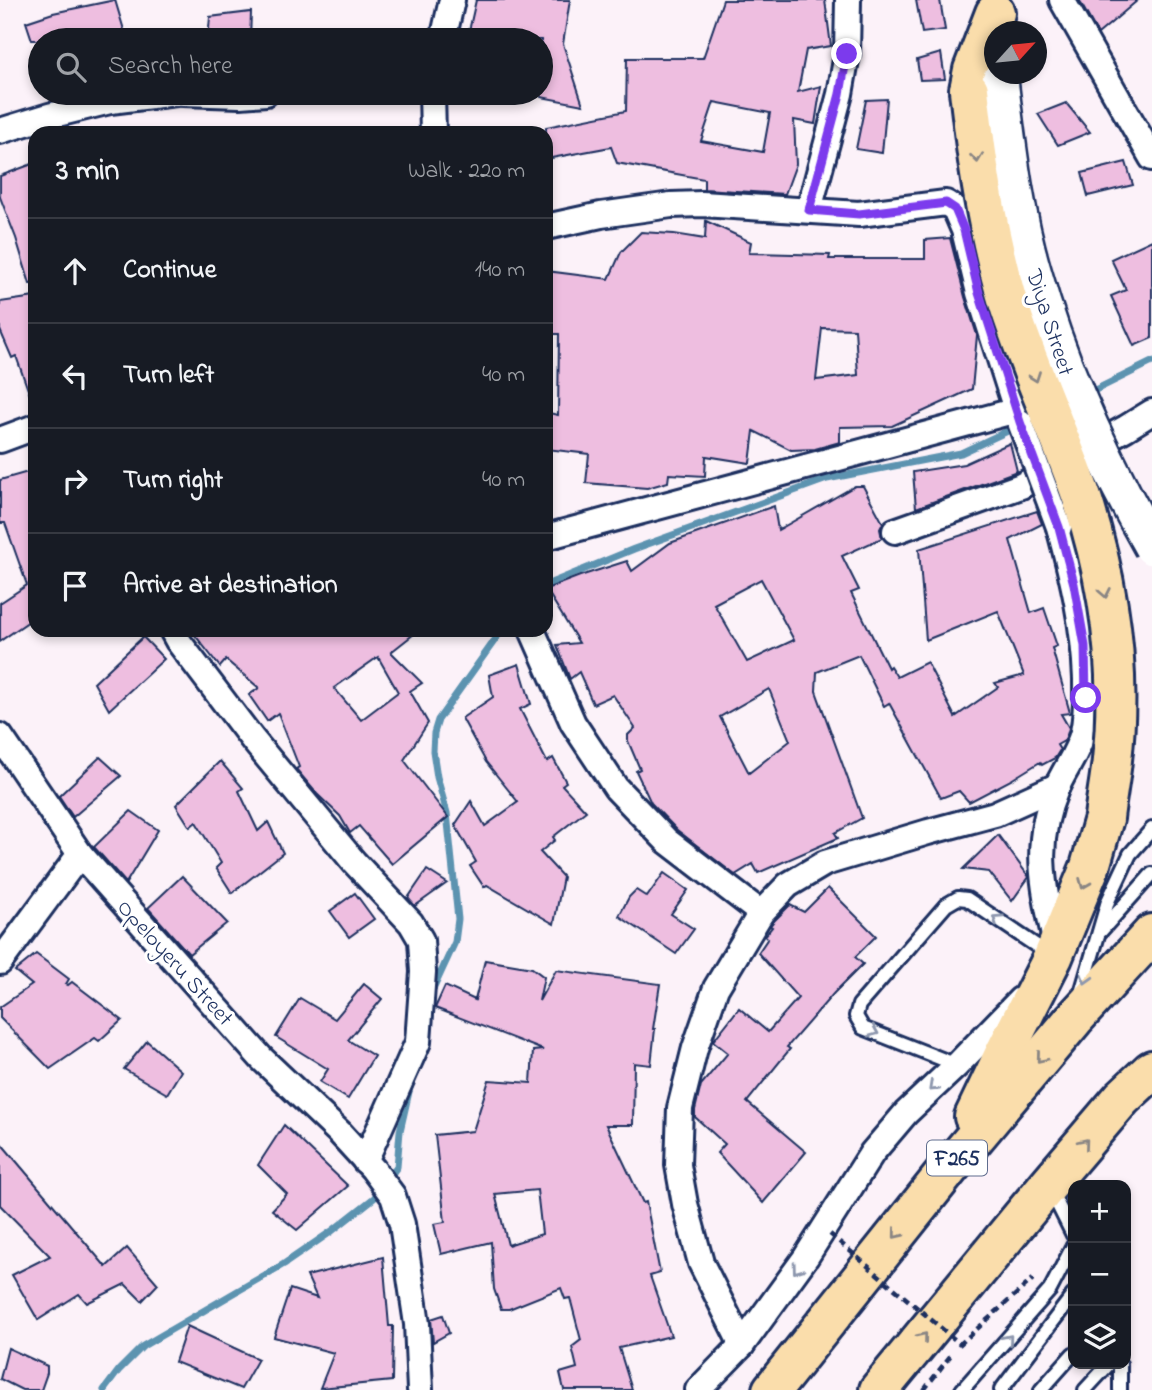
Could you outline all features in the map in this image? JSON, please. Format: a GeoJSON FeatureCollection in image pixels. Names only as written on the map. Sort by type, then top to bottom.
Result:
{"type":"FeatureCollection","features":[{"type":"Feature","properties":{"kind":"highway"},"geometry":{"type":"LineString","coordinates":[[950,1167],[1053,958],[1090,867],[1104,818],[1112,760],[1115,702],[1107,597],[1096,545],[1007,299],[985,211],[978,168],[984,85],[973,70],[995,13]]}},
{"type":"Feature","properties":{"kind":"highway","name":"F265"},"geometry":{"type":"LineString","coordinates":[[772,1390],[950,1167],[1074,1019],[1152,934]]}},
{"type":"Feature","properties":{"kind":"highway"},"geometry":{"type":"LineString","coordinates":[[879,1390],[1048,1185],[1137,1091],[1152,1070]]}},
{"type":"Feature","properties":{"kind":"main road","name":"Diya Street"},"geometry":{"type":"LineString","coordinates":[[984,85],[1012,180],[1033,273],[1058,351],[1086,419],[1152,547]]}},
{"type":"Feature","properties":{"kind":"street"},"geometry":{"type":"LineString","coordinates":[[446,28],[453,0]]}},
{"type":"Feature","properties":{"kind":"street"},"geometry":{"type":"LineString","coordinates":[[809,210],[840,94],[847,54],[848,0]]}},
{"type":"Feature","properties":{"kind":"street"},"geometry":{"type":"LineString","coordinates":[[1062,0],[1152,158]]}},
{"type":"Feature","properties":{"kind":"street"},"geometry":{"type":"LineString","coordinates":[[0,131],[97,105]]}},
{"type":"Feature","properties":{"kind":"street"},"geometry":{"type":"LineString","coordinates":[[432,105],[433,126]]}},
{"type":"Feature","properties":{"kind":"street"},"geometry":{"type":"LineString","coordinates":[[553,225],[601,215],[671,205],[702,204],[859,214],[946,203],[955,209],[964,230],[979,293],[1019,416],[1059,527],[1074,584],[1085,646],[1086,698],[1083,732],[1047,812],[1041,859],[1053,958],[1005,1016],[906,1113],[872,1153],[806,1257],[741,1345],[698,1390]]}},
{"type":"Feature","properties":{"kind":"street"},"geometry":{"type":"LineString","coordinates":[[895,531],[1021,486],[1152,412]]}},
{"type":"Feature","properties":{"kind":"street"},"geometry":{"type":"LineString","coordinates":[[553,535],[1019,416]]}},
{"type":"Feature","properties":{"kind":"street"},"geometry":{"type":"LineString","coordinates":[[0,440],[28,430]]}},
{"type":"Feature","properties":{"kind":"street"},"geometry":{"type":"LineString","coordinates":[[176,637],[253,740],[354,863],[411,923],[421,940],[423,972],[418,1042],[369,1165]]}},
{"type":"Feature","properties":{"kind":"street"},"geometry":{"type":"LineString","coordinates":[[535,637],[573,723],[616,788],[667,841],[761,913]]}},
{"type":"Feature","properties":{"kind":"street","name":"Opeloyeru Street"},"geometry":{"type":"LineString","coordinates":[[1,739],[80,854],[262,1059],[340,1133],[393,1196],[402,1224],[417,1324],[420,1390]]}},
{"type":"Feature","properties":{"kind":"street"},"geometry":{"type":"LineString","coordinates":[[741,1345],[701,1263],[678,1165],[680,1108],[695,1048],[716,988],[761,913],[788,885],[825,863],[995,814],[1057,786]]}},
{"type":"Feature","properties":{"kind":"street"},"geometry":{"type":"LineString","coordinates":[[0,962],[80,854]]}},
{"type":"Feature","properties":{"kind":"lane"},"geometry":{"type":"LineString","coordinates":[[1074,1019],[1108,901],[1130,854],[1152,828]]}},
{"type":"Feature","properties":{"kind":"lane"},"geometry":{"type":"LineString","coordinates":[[1098,934],[1152,874]]}},
{"type":"Feature","properties":{"kind":"lane"},"geometry":{"type":"LineString","coordinates":[[957,1065],[863,1028],[856,1016],[859,1005],[946,905],[958,898],[967,900],[1053,958]]}},
{"type":"Feature","properties":{"kind":"lane"},"geometry":{"type":"LineString","coordinates":[[1048,1185],[1068,1226]]}},
{"type":"Feature","properties":{"kind":"lane"},"geometry":{"type":"LineString","coordinates":[[962,1390],[1050,1290],[1068,1256]]}},
{"type":"Feature","properties":{"kind":"lane"},"geometry":{"type":"LineString","coordinates":[[1001,1390],[1068,1302]]}},
{"type":"Feature","properties":{"kind":"lane"},"geometry":{"type":"LineString","coordinates":[[1041,1390],[1068,1360]]}},
{"type":"Feature","properties":{"kind":"lane"},"geometry":{"type":"LineString","coordinates":[[1085,1390],[1104,1369]]}},
{"type":"Feature","properties":{"kind":"lane"},"geometry":{"type":"LineString","coordinates":[[1120,1390],[1121,1369]]}},
{"type":"Feature","properties":{"kind":"path"},"geometry":{"type":"LineString","coordinates":[[830,1234],[960,1344]]}},
{"type":"Feature","properties":{"kind":"path"},"geometry":{"type":"LineString","coordinates":[[924,1390],[960,1344],[1041,1272]]}},
{"type":"Feature","properties":{"kind":"building"},"geometry":{"type":"Polygon","coordinates":[[[115,0],[123,28],[28,28],[26,22],[53,13],[115,0]]]}},
{"type":"Feature","properties":{"kind":"building"},"geometry":{"type":"Polygon","coordinates":[[[476,0],[570,0],[563,44],[583,105],[553,99],[553,28],[470,28],[476,0]]]}},
{"type":"Feature","properties":{"kind":"building"},"geometry":{"type":"Polygon","coordinates":[[[723,0],[825,0],[831,46],[806,50],[798,92],[821,86],[815,124],[794,120],[796,164],[785,194],[704,189],[704,179],[617,163],[611,147],[553,158],[551,126],[626,111],[627,58],[703,58],[723,0]],[[714,102],[701,141],[763,152],[770,113],[714,102]]]}},
{"type":"Feature","properties":{"kind":"building"},"geometry":{"type":"Polygon","coordinates":[[[916,0],[940,0],[945,30],[922,33],[916,0]]]}},
{"type":"Feature","properties":{"kind":"building"},"geometry":{"type":"Polygon","coordinates":[[[1079,0],[1138,0],[1098,34],[1079,0]]]}},
{"type":"Feature","properties":{"kind":"building"},"geometry":{"type":"Polygon","coordinates":[[[251,12],[250,28],[209,28],[210,17],[251,12]]]}},
{"type":"Feature","properties":{"kind":"building"},"geometry":{"type":"Polygon","coordinates":[[[941,53],[945,79],[920,80],[917,60],[941,53]]]}},
{"type":"Feature","properties":{"kind":"building"},"geometry":{"type":"Polygon","coordinates":[[[887,99],[882,153],[856,149],[866,100],[887,99]]]}},
{"type":"Feature","properties":{"kind":"building"},"geometry":{"type":"Polygon","coordinates":[[[1066,103],[1090,132],[1058,145],[1038,114],[1066,103]]]}},
{"type":"Feature","properties":{"kind":"building"},"geometry":{"type":"Polygon","coordinates":[[[1126,162],[1133,185],[1088,196],[1082,173],[1126,162]]]}},
{"type":"Feature","properties":{"kind":"building"},"geometry":{"type":"Polygon","coordinates":[[[28,166],[28,277],[0,197],[0,176],[28,166]]]}},
{"type":"Feature","properties":{"kind":"building"},"geometry":{"type":"Polygon","coordinates":[[[706,221],[751,242],[749,253],[830,255],[829,259],[925,259],[925,240],[950,238],[977,335],[972,389],[892,426],[840,427],[840,442],[815,449],[791,450],[754,431],[750,463],[706,456],[705,476],[669,474],[668,482],[647,488],[586,483],[589,454],[553,450],[553,414],[558,415],[559,334],[553,334],[553,272],[609,279],[621,252],[641,232],[705,239],[706,221]],[[822,328],[816,380],[858,375],[855,329],[822,328]]]}},
{"type":"Feature","properties":{"kind":"building"},"geometry":{"type":"Polygon","coordinates":[[[1152,240],[1152,338],[1134,346],[1111,296],[1126,290],[1111,259],[1152,240]]]}},
{"type":"Feature","properties":{"kind":"building"},"geometry":{"type":"Polygon","coordinates":[[[28,298],[28,390],[16,356],[12,358],[0,330],[0,302],[28,298]]]}},
{"type":"Feature","properties":{"kind":"building"},"geometry":{"type":"Polygon","coordinates":[[[1010,443],[1017,471],[916,508],[913,472],[964,464],[1010,443]]]}},
{"type":"Feature","properties":{"kind":"building"},"geometry":{"type":"Polygon","coordinates":[[[28,472],[28,622],[0,641],[0,603],[27,585],[5,523],[0,523],[0,480],[28,472]]]}},
{"type":"Feature","properties":{"kind":"building"},"geometry":{"type":"Polygon","coordinates":[[[855,486],[863,486],[883,523],[880,529],[882,538],[842,556],[859,590],[851,593],[888,668],[890,666],[897,677],[927,662],[955,717],[998,687],[995,683],[1024,675],[998,611],[926,640],[919,549],[1037,511],[1042,524],[1010,540],[1031,613],[1044,608],[1057,646],[1052,648],[1070,713],[1061,714],[1069,728],[1064,741],[1057,745],[1060,750],[1055,758],[1042,765],[1040,762],[969,802],[959,791],[941,798],[889,703],[884,706],[859,655],[817,672],[816,691],[862,818],[835,833],[838,838],[758,873],[753,864],[735,875],[677,830],[651,803],[636,771],[640,769],[628,741],[628,735],[635,728],[613,695],[593,704],[579,672],[570,679],[557,645],[579,643],[553,600],[553,586],[627,561],[632,571],[670,543],[774,506],[778,530],[855,486]],[[761,579],[714,604],[747,662],[794,640],[761,579]],[[769,689],[720,717],[749,773],[790,741],[769,689]]]}},
{"type":"Feature","properties":{"kind":"building"},"geometry":{"type":"Polygon","coordinates":[[[143,637],[164,659],[109,710],[94,683],[143,637]]]}},
{"type":"Feature","properties":{"kind":"building"},"geometry":{"type":"Polygon","coordinates":[[[196,637],[410,637],[391,652],[422,683],[410,691],[428,723],[404,760],[448,817],[392,864],[359,826],[350,833],[340,816],[296,769],[299,767],[278,713],[267,721],[249,695],[259,688],[226,660],[220,667],[196,637]],[[378,657],[334,688],[361,720],[398,692],[378,657]]]}},
{"type":"Feature","properties":{"kind":"building"},"geometry":{"type":"Polygon","coordinates":[[[519,664],[531,704],[520,709],[547,762],[553,758],[566,782],[562,785],[586,811],[553,837],[555,840],[540,852],[563,877],[554,924],[487,885],[484,887],[470,866],[476,862],[455,825],[471,801],[485,826],[518,802],[486,762],[462,718],[493,697],[489,675],[519,664]]]}},
{"type":"Feature","properties":{"kind":"building"},"geometry":{"type":"Polygon","coordinates":[[[100,757],[121,776],[73,817],[59,796],[100,757]]]}},
{"type":"Feature","properties":{"kind":"building"},"geometry":{"type":"Polygon","coordinates":[[[220,761],[243,788],[239,791],[258,831],[268,822],[283,853],[232,893],[216,868],[221,863],[196,822],[190,827],[176,805],[220,761]]]}},
{"type":"Feature","properties":{"kind":"building"},"geometry":{"type":"Polygon","coordinates":[[[131,811],[158,830],[126,883],[94,847],[131,811]]]}},
{"type":"Feature","properties":{"kind":"building"},"geometry":{"type":"Polygon","coordinates":[[[998,835],[1029,877],[1012,901],[989,872],[963,869],[998,835]]]}},
{"type":"Feature","properties":{"kind":"building"},"geometry":{"type":"Polygon","coordinates":[[[427,870],[447,883],[415,906],[408,898],[427,870]]]}},
{"type":"Feature","properties":{"kind":"building"},"geometry":{"type":"Polygon","coordinates":[[[664,873],[688,890],[671,914],[694,929],[676,954],[619,916],[636,890],[647,897],[664,873]]]}},
{"type":"Feature","properties":{"kind":"building"},"geometry":{"type":"Polygon","coordinates":[[[182,876],[227,923],[189,954],[148,908],[182,876]]]}},
{"type":"Feature","properties":{"kind":"building"},"geometry":{"type":"Polygon","coordinates":[[[828,888],[876,936],[855,957],[863,964],[787,1047],[790,1049],[747,1102],[806,1152],[763,1203],[717,1153],[725,1144],[695,1117],[695,1110],[701,1085],[728,1053],[713,1041],[739,1008],[768,1032],[798,998],[758,953],[768,938],[765,936],[772,927],[770,926],[790,905],[804,912],[828,888]]]}},
{"type":"Feature","properties":{"kind":"building"},"geometry":{"type":"Polygon","coordinates":[[[355,893],[374,919],[349,937],[330,911],[355,893]]]}},
{"type":"Feature","properties":{"kind":"building"},"geometry":{"type":"Polygon","coordinates":[[[36,954],[69,979],[66,984],[72,982],[122,1020],[99,1041],[95,1038],[50,1069],[0,1018],[0,1007],[32,985],[15,971],[36,954]]]}},
{"type":"Feature","properties":{"kind":"building"},"geometry":{"type":"Polygon","coordinates":[[[485,960],[532,968],[544,977],[539,1001],[556,970],[660,984],[651,1065],[634,1063],[633,1125],[606,1125],[643,1203],[646,1202],[660,1273],[650,1276],[671,1336],[619,1348],[632,1390],[564,1390],[560,1373],[577,1368],[572,1347],[581,1340],[570,1298],[565,1299],[561,1288],[509,1309],[501,1309],[494,1289],[491,1242],[441,1254],[434,1224],[445,1222],[435,1135],[473,1131],[489,1080],[531,1083],[533,1051],[543,1050],[435,1008],[445,986],[475,1000],[485,960]],[[537,1190],[495,1194],[508,1245],[542,1234],[537,1190]]]}},
{"type":"Feature","properties":{"kind":"building"},"geometry":{"type":"Polygon","coordinates":[[[364,984],[382,999],[348,1040],[374,1056],[348,1099],[320,1082],[328,1069],[276,1037],[300,998],[335,1019],[364,984]]]}},
{"type":"Feature","properties":{"kind":"building"},"geometry":{"type":"Polygon","coordinates":[[[147,1041],[181,1071],[167,1094],[124,1069],[147,1041]]]}},
{"type":"Feature","properties":{"kind":"building"},"geometry":{"type":"Polygon","coordinates":[[[284,1125],[348,1186],[297,1230],[272,1210],[287,1194],[258,1165],[284,1125]]]}},
{"type":"Feature","properties":{"kind":"building"},"geometry":{"type":"Polygon","coordinates":[[[0,1142],[106,1267],[127,1248],[158,1284],[142,1301],[125,1284],[87,1303],[79,1294],[38,1320],[12,1275],[50,1256],[0,1205],[0,1142]]]}},
{"type":"Feature","properties":{"kind":"building"},"geometry":{"type":"Polygon","coordinates":[[[383,1257],[389,1326],[393,1326],[392,1381],[320,1388],[334,1353],[274,1337],[290,1289],[317,1298],[307,1276],[383,1257]]]}},
{"type":"Feature","properties":{"kind":"building"},"geometry":{"type":"Polygon","coordinates":[[[443,1315],[449,1333],[433,1342],[431,1319],[443,1315]]]}},
{"type":"Feature","properties":{"kind":"building"},"geometry":{"type":"Polygon","coordinates":[[[187,1326],[258,1359],[241,1389],[175,1362],[187,1326]]]}},
{"type":"Feature","properties":{"kind":"building"},"geometry":{"type":"Polygon","coordinates":[[[8,1348],[47,1366],[41,1390],[22,1390],[0,1379],[8,1348]]]}},
{"type":"Feature","properties":{"kind":"waterway"},"geometry":{"type":"LineString","coordinates":[[1087,394],[1152,362]]}},
{"type":"Feature","properties":{"kind":"waterway"},"geometry":{"type":"LineString","coordinates":[[553,582],[634,549],[827,479],[961,453],[1016,427]]}},
{"type":"Feature","properties":{"kind":"waterway"},"geometry":{"type":"LineString","coordinates":[[430,996],[455,942],[458,919],[447,813],[433,751],[434,733],[438,720],[497,637]]}},
{"type":"Feature","properties":{"kind":"waterway"},"geometry":{"type":"LineString","coordinates":[[104,1390],[143,1346],[284,1264],[374,1198],[397,1167],[400,1131],[411,1083]]}},
{"type":"Feature","properties":{"kind":"route"},"geometry":{"type":"LineString","coordinates":[[847,54],[840,94],[809,210],[859,214],[946,203],[955,209],[964,230],[979,293],[1020,422],[1059,527],[1074,584],[1085,646],[1086,698]]}}]}
